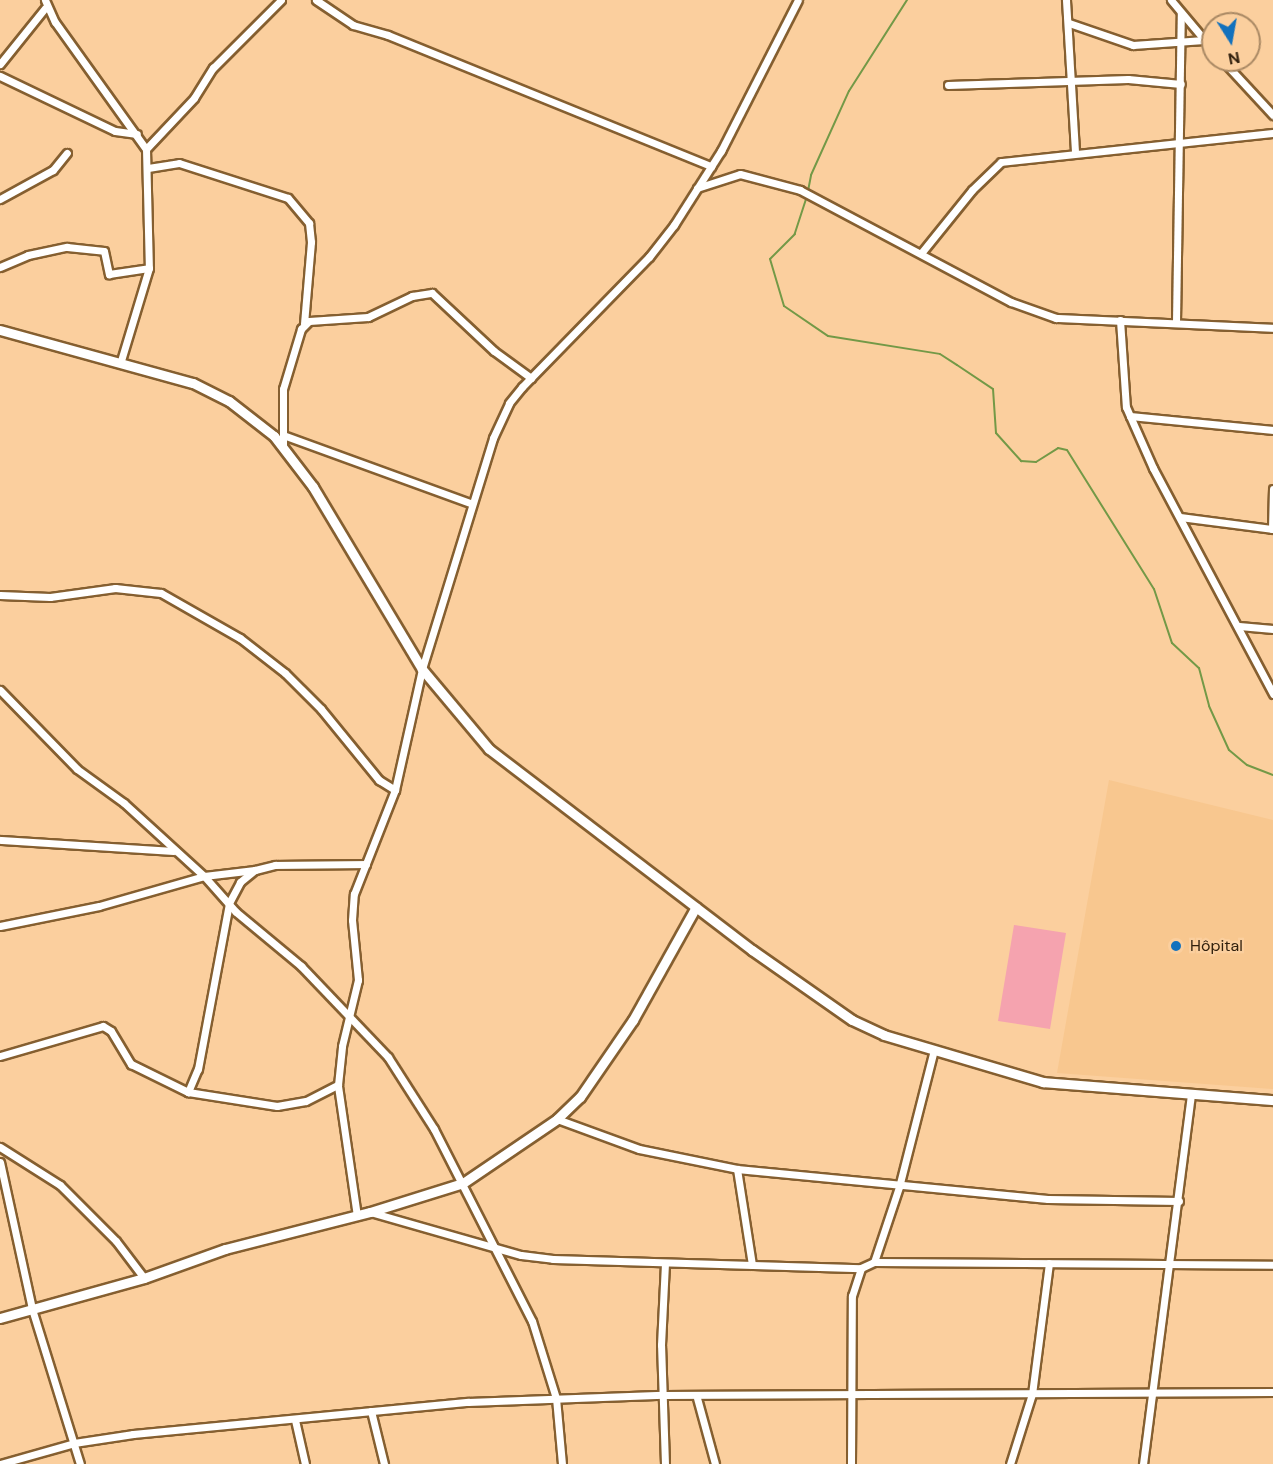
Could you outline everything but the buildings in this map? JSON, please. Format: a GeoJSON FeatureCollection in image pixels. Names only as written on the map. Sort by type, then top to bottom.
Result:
{"type":"FeatureCollection","features":[{"type":"Feature","properties":{"kind":"main road"},"geometry":{"type":"LineString","coordinates":[[0,330],[121,360],[213,392],[283,446],[312,487],[422,669],[489,749],[696,907],[852,1020],[884,1035],[1044,1082],[1273,1100]]}},
{"type":"Feature","properties":{"kind":"main road"},"geometry":{"type":"LineString","coordinates":[[0,1318],[144,1278],[225,1249],[357,1216],[463,1183],[557,1119],[605,1064],[696,907]]}},
{"type":"Feature","properties":{"kind":"street"},"geometry":{"type":"LineString","coordinates":[[146,149],[194,98],[213,68],[281,0]]}},
{"type":"Feature","properties":{"kind":"street"},"geometry":{"type":"LineString","coordinates":[[316,0],[353,25],[388,35],[711,166]]}},
{"type":"Feature","properties":{"kind":"street"},"geometry":{"type":"LineString","coordinates":[[357,1216],[338,1085],[349,1014],[357,980],[353,904],[395,790],[422,669],[470,503],[501,419],[531,378],[649,257],[711,166],[764,71],[798,0]]}},
{"type":"Feature","properties":{"kind":"street"},"geometry":{"type":"LineString","coordinates":[[1066,0],[1075,152]]}},
{"type":"Feature","properties":{"kind":"street"},"geometry":{"type":"LineString","coordinates":[[1171,0],[1201,36]]}},
{"type":"Feature","properties":{"kind":"street"},"geometry":{"type":"LineString","coordinates":[[0,64],[45,4],[146,149],[148,272],[121,360]]}},
{"type":"Feature","properties":{"kind":"street"},"geometry":{"type":"LineString","coordinates":[[1176,321],[1182,143],[1181,13]]}},
{"type":"Feature","properties":{"kind":"street"},"geometry":{"type":"LineString","coordinates":[[1069,23],[1133,45],[1201,40]]}},
{"type":"Feature","properties":{"kind":"street"},"geometry":{"type":"LineString","coordinates":[[1233,72],[1273,115]]}},
{"type":"Feature","properties":{"kind":"street"},"geometry":{"type":"LineString","coordinates":[[0,76],[115,131],[137,134]]}},
{"type":"Feature","properties":{"kind":"street"},"geometry":{"type":"LineString","coordinates":[[948,85],[1155,79],[1181,84]]}},
{"type":"Feature","properties":{"kind":"street"},"geometry":{"type":"LineString","coordinates":[[922,252],[995,165],[1016,158],[1273,133]]}},
{"type":"Feature","properties":{"kind":"street"},"geometry":{"type":"LineString","coordinates":[[0,199],[53,170],[67,153]]}},
{"type":"Feature","properties":{"kind":"street"},"geometry":{"type":"LineString","coordinates":[[148,168],[179,163],[288,198],[309,223],[311,242],[304,324],[283,389],[283,446]]}},
{"type":"Feature","properties":{"kind":"street"},"geometry":{"type":"LineString","coordinates":[[697,188],[740,174],[800,190],[922,252],[1026,309],[1069,320],[1176,321],[1273,328]]}},
{"type":"Feature","properties":{"kind":"street"},"geometry":{"type":"LineString","coordinates":[[0,267],[28,255],[67,247],[104,251],[109,274],[148,272]]}},
{"type":"Feature","properties":{"kind":"street"},"geometry":{"type":"LineString","coordinates":[[304,324],[368,317],[412,296],[432,293],[494,351],[531,378]]}},
{"type":"Feature","properties":{"kind":"street"},"geometry":{"type":"LineString","coordinates":[[1120,320],[1123,397],[1130,416],[1273,694]]}},
{"type":"Feature","properties":{"kind":"street"},"geometry":{"type":"LineString","coordinates":[[1130,416],[1273,430]]}},
{"type":"Feature","properties":{"kind":"street"},"geometry":{"type":"LineString","coordinates":[[283,435],[470,503]]}},
{"type":"Feature","properties":{"kind":"street"},"geometry":{"type":"LineString","coordinates":[[1180,517],[1272,529],[1273,489]]}},
{"type":"Feature","properties":{"kind":"street"},"geometry":{"type":"LineString","coordinates":[[0,595],[50,597],[115,588],[161,593],[240,638],[285,673],[321,709],[371,771],[395,790]]}},
{"type":"Feature","properties":{"kind":"street"},"geometry":{"type":"LineString","coordinates":[[1239,626],[1273,630]]}},
{"type":"Feature","properties":{"kind":"street"},"geometry":{"type":"LineString","coordinates":[[0,690],[77,768],[124,803],[349,1014],[411,1090],[463,1183],[532,1321],[556,1398],[562,1464]]}},
{"type":"Feature","properties":{"kind":"street"},"geometry":{"type":"LineString","coordinates":[[0,840],[174,851]]}},
{"type":"Feature","properties":{"kind":"street"},"geometry":{"type":"LineString","coordinates":[[0,926],[99,906],[204,876],[255,870],[275,865],[366,864]]}},
{"type":"Feature","properties":{"kind":"street"},"geometry":{"type":"LineString","coordinates":[[188,1092],[198,1069],[229,903],[240,882],[255,870]]}},
{"type":"Feature","properties":{"kind":"street"},"geometry":{"type":"LineString","coordinates":[[0,1056],[106,1026],[132,1064],[188,1092],[277,1106],[306,1101],[338,1085]]}},
{"type":"Feature","properties":{"kind":"street"},"geometry":{"type":"LineString","coordinates":[[874,1262],[899,1187],[934,1050]]}},
{"type":"Feature","properties":{"kind":"street"},"geometry":{"type":"LineString","coordinates":[[1143,1464],[1150,1392],[1171,1263],[1191,1094]]}},
{"type":"Feature","properties":{"kind":"street"},"geometry":{"type":"LineString","coordinates":[[557,1119],[639,1149],[737,1169],[899,1187],[1048,1199],[1179,1201]]}},
{"type":"Feature","properties":{"kind":"street"},"geometry":{"type":"LineString","coordinates":[[0,1147],[60,1185],[116,1241],[144,1278]]}},
{"type":"Feature","properties":{"kind":"street"},"geometry":{"type":"LineString","coordinates":[[0,1162],[32,1309],[80,1464]]}},
{"type":"Feature","properties":{"kind":"street"},"geometry":{"type":"LineString","coordinates":[[737,1169],[752,1264]]}},
{"type":"Feature","properties":{"kind":"street"},"geometry":{"type":"LineString","coordinates":[[370,1212],[494,1245],[532,1258],[665,1264],[861,1268],[874,1262],[1273,1265]]}},
{"type":"Feature","properties":{"kind":"street"},"geometry":{"type":"LineString","coordinates":[[1010,1464],[1032,1394],[1049,1263]]}},
{"type":"Feature","properties":{"kind":"street"},"geometry":{"type":"LineString","coordinates":[[665,1264],[663,1395],[665,1464]]}},
{"type":"Feature","properties":{"kind":"street"},"geometry":{"type":"LineString","coordinates":[[851,1464],[852,1289],[861,1268]]}},
{"type":"Feature","properties":{"kind":"street"},"geometry":{"type":"LineString","coordinates":[[0,1464],[74,1443],[133,1434],[371,1411],[556,1398],[663,1395],[697,1398],[1273,1392]]}},
{"type":"Feature","properties":{"kind":"street"},"geometry":{"type":"LineString","coordinates":[[697,1398],[716,1464]]}},
{"type":"Feature","properties":{"kind":"street"},"geometry":{"type":"LineString","coordinates":[[371,1411],[384,1464]]}},
{"type":"Feature","properties":{"kind":"street"},"geometry":{"type":"LineString","coordinates":[[295,1420],[305,1464]]}},
{"type":"Feature","properties":{"kind":"shaded area","name":"Hôpital"},"geometry":{"type":"Polygon","coordinates":[[[1109,780],[1273,820],[1273,1089],[1057,1073],[1109,780]]]}},
{"type":"Feature","properties":{"kind":"shaded area"},"geometry":{"type":"Polygon","coordinates":[[[1014,925],[1066,933],[1050,1029],[998,1021],[1014,925]]]}},
{"type":"Feature","properties":{"kind":"waterway"},"geometry":{"type":"LineString","coordinates":[[808,191],[811,175],[849,91],[907,0]]}},
{"type":"Feature","properties":{"kind":"waterway"},"geometry":{"type":"LineString","coordinates":[[807,196],[795,234],[770,259],[784,306],[828,336],[940,354],[957,365],[993,389],[996,433],[1021,461],[1036,462],[1058,448],[1067,450],[1154,589],[1172,643],[1199,668],[1209,706],[1229,750],[1247,765],[1273,775]]}},
{"type":"Feature","properties":{"kind":"place","name":"Hôpital"},"geometry":{"type":"Point","coordinates":[1176,946]}}]}
